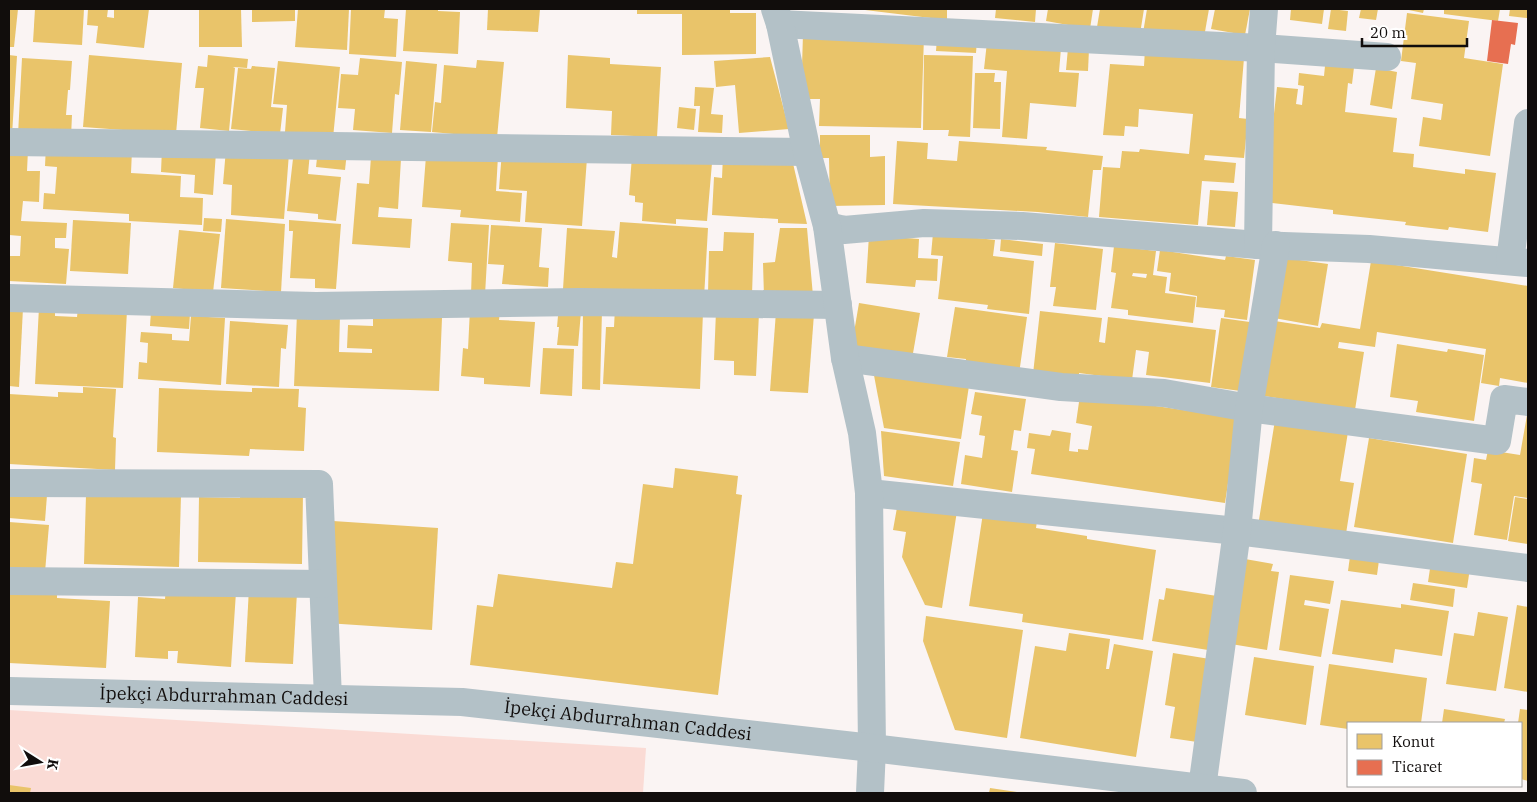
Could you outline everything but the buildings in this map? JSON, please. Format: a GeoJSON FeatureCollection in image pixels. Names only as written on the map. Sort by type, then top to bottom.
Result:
{"type":"FeatureCollection","features":[{"type":"Feature","properties":{"kind":"street"},"geometry":{"type":"LineString","coordinates":[[1194,789],[1236,531],[1267,245],[1261,48],[1264,9]]}},
{"type":"Feature","properties":{"kind":"street"},"geometry":{"type":"LineString","coordinates":[[870,793],[872,748],[869,493],[862,433],[845,358],[827,226],[807,152],[777,16],[1387,57]]}},
{"type":"Feature","properties":{"kind":"street"},"geometry":{"type":"LineString","coordinates":[[827,226],[844,230],[924,223],[1022,226],[1267,245],[1368,248],[1519,262],[1528,123]]}},
{"type":"Feature","properties":{"kind":"street"},"geometry":{"type":"LineString","coordinates":[[9,142],[807,152]]}},
{"type":"Feature","properties":{"kind":"street"},"geometry":{"type":"LineString","coordinates":[[9,298],[316,306],[580,302],[838,305]]}},
{"type":"Feature","properties":{"kind":"street"},"geometry":{"type":"LineString","coordinates":[[845,358],[1061,386],[1164,393],[1249,408],[1497,441],[1504,399],[1528,402]]}},
{"type":"Feature","properties":{"kind":"street"},"geometry":{"type":"LineString","coordinates":[[9,483],[319,484],[328,698]]}},
{"type":"Feature","properties":{"kind":"street"},"geometry":{"type":"LineString","coordinates":[[869,493],[1236,531],[1528,568]]}},
{"type":"Feature","properties":{"kind":"street"},"geometry":{"type":"LineString","coordinates":[[9,581],[322,584]]}},
{"type":"Feature","properties":{"kind":"street","name":"İpekçi Abdurrahman Caddesi"},"geometry":{"type":"LineString","coordinates":[[9,691],[462,702],[872,748],[1194,789],[1243,793]]}},
{"type":"Feature","properties":{"kind":"shaded area"},"geometry":{"type":"Polygon","coordinates":[[[9,710],[646,748],[643,793],[9,793],[9,710]]]}}]}
